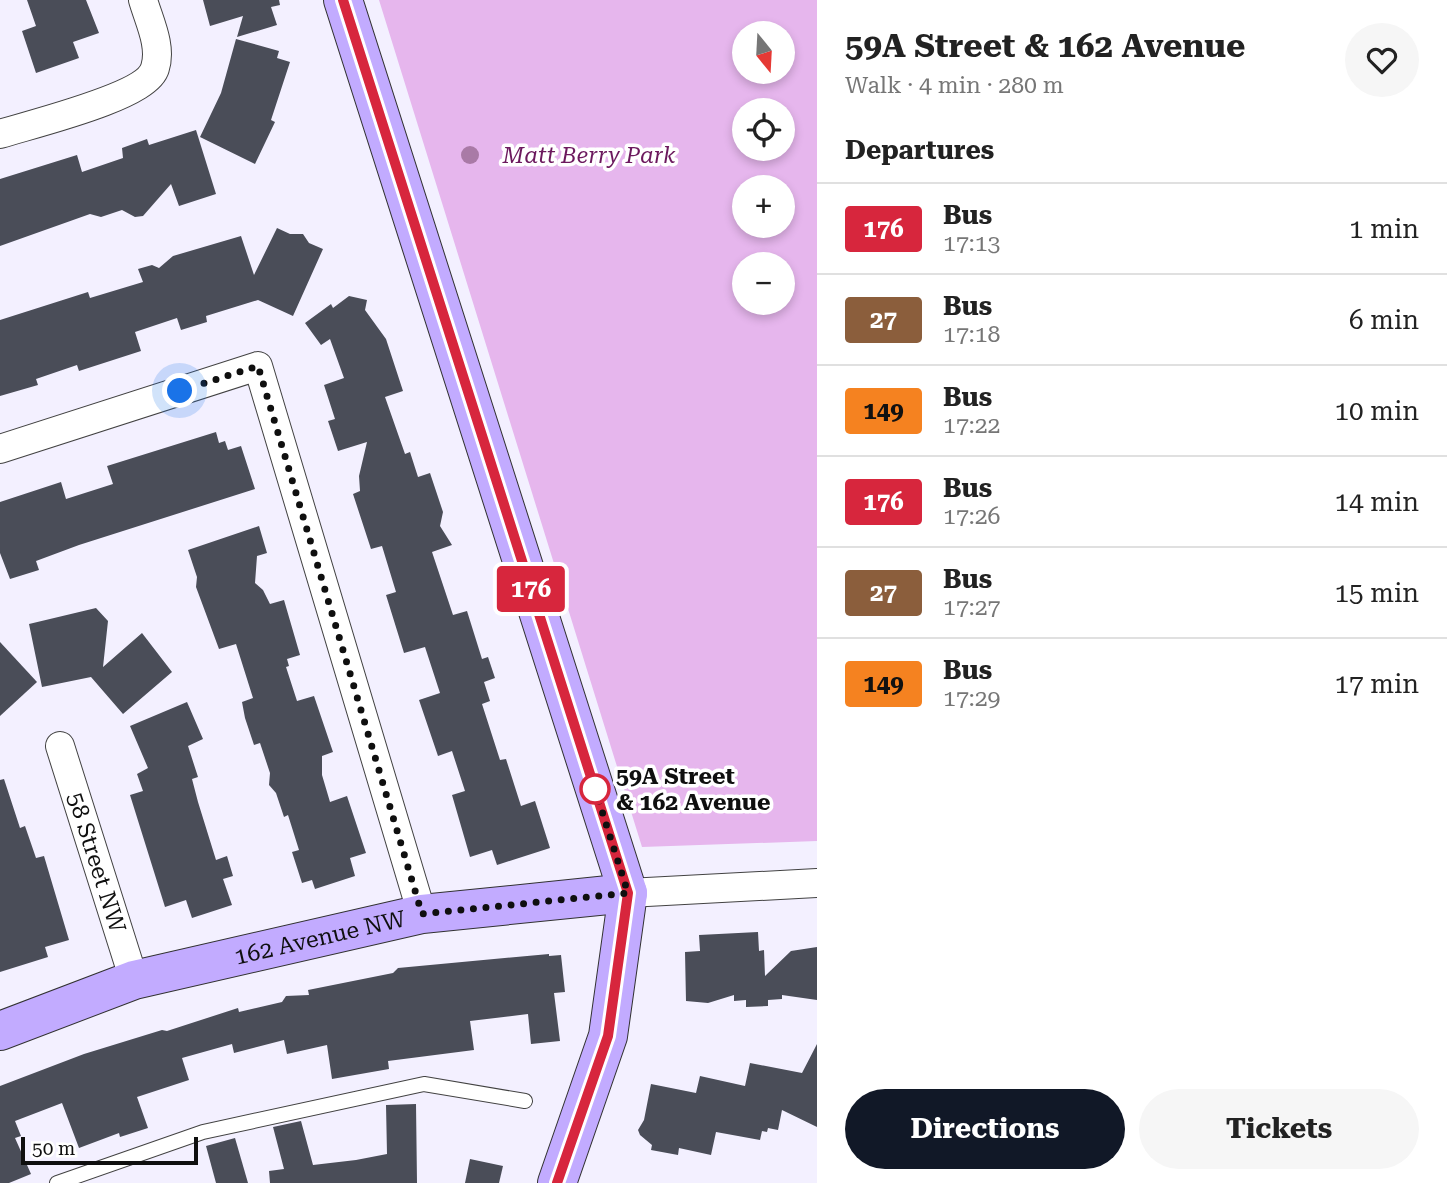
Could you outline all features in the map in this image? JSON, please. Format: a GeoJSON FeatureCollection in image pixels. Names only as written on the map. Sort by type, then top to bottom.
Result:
{"type":"FeatureCollection","features":[{"type":"Feature","properties":{"kind":"street"},"geometry":{"type":"LineString","coordinates":[[0,134],[122,95],[148,81],[154,72],[156,43],[143,0]]}},
{"type":"Feature","properties":{"kind":"street"},"geometry":{"type":"LineString","coordinates":[[343,0],[628,893],[608,1036],[557,1183]]}},
{"type":"Feature","properties":{"kind":"street"},"geometry":{"type":"LineString","coordinates":[[0,449],[258,366],[422,914]]}},
{"type":"Feature","properties":{"kind":"street","name":"58 Street NW"},"geometry":{"type":"LineString","coordinates":[[60,746],[134,980]]}},
{"type":"Feature","properties":{"kind":"street","name":"162 Avenue NW"},"geometry":{"type":"LineString","coordinates":[[0,1031],[134,980],[422,914],[628,893],[817,883]]}},
{"type":"Feature","properties":{"kind":"lane"},"geometry":{"type":"LineString","coordinates":[[57,1183],[203,1132],[424,1084],[524,1101]]}},
{"type":"Feature","properties":{"kind":"green space","name":"Matt Berry Park"},"geometry":{"type":"Polygon","coordinates":[[[379,0],[817,0],[817,841],[642,847],[379,0]]]}},
{"type":"Feature","properties":{"kind":"building"},"geometry":{"type":"Polygon","coordinates":[[[27,0],[86,0],[99,33],[73,42],[79,58],[36,73],[22,31],[36,26],[27,0]]]}},
{"type":"Feature","properties":{"kind":"building"},"geometry":{"type":"Polygon","coordinates":[[[203,0],[279,0],[280,5],[271,7],[277,25],[237,37],[243,16],[210,26],[203,0]]]}},
{"type":"Feature","properties":{"kind":"building"},"geometry":{"type":"Polygon","coordinates":[[[236,39],[279,51],[277,58],[290,62],[271,120],[275,122],[255,164],[200,137],[221,93],[236,39]]]}},
{"type":"Feature","properties":{"kind":"building"},"geometry":{"type":"Polygon","coordinates":[[[196,130],[216,194],[179,206],[171,184],[143,216],[135,217],[122,210],[101,217],[90,214],[0,246],[0,179],[77,155],[82,172],[123,158],[122,148],[147,139],[149,145],[196,130]]]}},
{"type":"Feature","properties":{"kind":"building"},"geometry":{"type":"Polygon","coordinates":[[[277,228],[290,234],[303,234],[309,243],[323,249],[293,316],[258,300],[206,316],[207,322],[181,330],[177,318],[135,332],[141,351],[79,371],[77,365],[36,379],[38,385],[0,396],[0,320],[88,292],[90,298],[143,282],[138,269],[152,265],[159,268],[173,256],[241,236],[254,275],[277,228]]]}},
{"type":"Feature","properties":{"kind":"building"},"geometry":{"type":"Polygon","coordinates":[[[349,296],[367,300],[365,310],[386,339],[403,391],[385,397],[405,454],[410,452],[418,477],[430,473],[443,512],[440,526],[452,545],[432,552],[453,615],[467,611],[482,659],[488,657],[495,678],[484,682],[490,701],[482,704],[500,760],[506,759],[521,806],[535,801],[550,848],[497,865],[492,850],[470,857],[452,795],[465,791],[452,751],[438,756],[419,700],[440,693],[425,647],[404,653],[386,595],[396,592],[382,546],[371,549],[353,494],[360,491],[359,476],[367,442],[338,451],[328,421],[335,419],[324,385],[344,378],[330,339],[321,345],[305,323],[331,304],[333,308],[349,296]]]}},
{"type":"Feature","properties":{"kind":"building"},"geometry":{"type":"Polygon","coordinates":[[[216,432],[219,443],[225,441],[228,450],[241,446],[255,489],[79,545],[36,561],[39,570],[10,579],[0,553],[0,502],[61,482],[66,499],[113,484],[107,466],[216,432]]]}},
{"type":"Feature","properties":{"kind":"building"},"geometry":{"type":"Polygon","coordinates":[[[259,526],[267,553],[257,556],[255,583],[263,590],[270,604],[284,600],[300,655],[287,659],[289,666],[286,667],[297,701],[314,696],[333,752],[322,756],[322,775],[330,802],[347,796],[366,853],[350,858],[355,876],[315,889],[312,880],[302,883],[292,852],[299,850],[288,815],[284,817],[276,793],[269,785],[270,773],[260,743],[254,745],[245,718],[242,702],[253,698],[236,644],[219,649],[196,587],[197,577],[188,550],[259,526]]]}},
{"type":"Feature","properties":{"kind":"building"},"geometry":{"type":"Polygon","coordinates":[[[96,608],[108,621],[103,667],[142,633],[172,672],[123,714],[91,677],[42,687],[29,624],[96,608]]]}},
{"type":"Feature","properties":{"kind":"building"},"geometry":{"type":"Polygon","coordinates":[[[0,642],[37,682],[0,716],[0,642]]]}},
{"type":"Feature","properties":{"kind":"building"},"geometry":{"type":"Polygon","coordinates":[[[187,702],[203,739],[188,746],[198,777],[192,779],[198,802],[216,860],[227,856],[233,876],[223,879],[232,905],[192,918],[186,900],[165,907],[130,795],[143,791],[137,774],[148,768],[130,726],[187,702]]]}},
{"type":"Feature","properties":{"kind":"building"},"geometry":{"type":"Polygon","coordinates":[[[4,779],[20,828],[25,826],[36,858],[44,856],[69,940],[45,947],[48,957],[0,972],[0,780],[4,779]]]}},
{"type":"Feature","properties":{"kind":"building"},"geometry":{"type":"Polygon","coordinates":[[[758,932],[759,951],[764,950],[765,976],[791,951],[817,947],[817,1000],[782,995],[782,999],[768,1000],[768,1006],[746,1007],[746,1000],[734,1001],[734,995],[708,1003],[686,1001],[685,952],[700,951],[699,935],[758,932]]]}},
{"type":"Feature","properties":{"kind":"building"},"geometry":{"type":"Polygon","coordinates":[[[561,955],[565,992],[554,993],[560,1041],[531,1044],[528,1014],[470,1021],[474,1050],[388,1061],[389,1069],[332,1079],[327,1045],[287,1054],[284,1040],[234,1053],[232,1044],[182,1058],[189,1080],[137,1097],[148,1128],[120,1137],[119,1133],[79,1148],[62,1103],[15,1121],[21,1136],[15,1138],[31,1174],[9,1183],[0,1183],[0,1086],[84,1054],[162,1030],[167,1031],[238,1008],[239,1012],[282,1002],[286,996],[309,995],[308,990],[393,973],[398,968],[561,955]]]}},
{"type":"Feature","properties":{"kind":"building"},"geometry":{"type":"Polygon","coordinates":[[[817,1044],[817,1127],[782,1110],[778,1130],[768,1128],[767,1132],[762,1131],[760,1140],[716,1132],[711,1155],[679,1148],[678,1155],[651,1150],[652,1145],[640,1135],[638,1130],[644,1120],[651,1084],[696,1093],[700,1076],[745,1086],[750,1063],[802,1073],[817,1044]]]}},
{"type":"Feature","properties":{"kind":"building"},"geometry":{"type":"Polygon","coordinates":[[[416,1104],[417,1183],[270,1183],[269,1171],[284,1169],[273,1127],[301,1121],[313,1165],[356,1160],[387,1154],[386,1105],[416,1104]]]}},
{"type":"Feature","properties":{"kind":"building"},"geometry":{"type":"Polygon","coordinates":[[[235,1138],[248,1183],[216,1183],[206,1146],[235,1138]]]}},
{"type":"Feature","properties":{"kind":"building"},"geometry":{"type":"Polygon","coordinates":[[[470,1159],[503,1166],[499,1183],[465,1183],[470,1159]]]}},
{"type":"Feature","properties":{"kind":"bus line","name":"176"},"geometry":{"type":"LineString","coordinates":[[343,0],[628,893],[608,1036],[557,1183]]}},
{"type":"Feature","properties":{"kind":"place","name":"59A Street & 162 Avenue"},"geometry":{"type":"Point","coordinates":[595,789]}},
{"type":"Feature","properties":{"kind":"route"},"geometry":{"type":"LineString","coordinates":[[180,391],[258,366],[422,914],[628,893],[595,789]]}}]}
